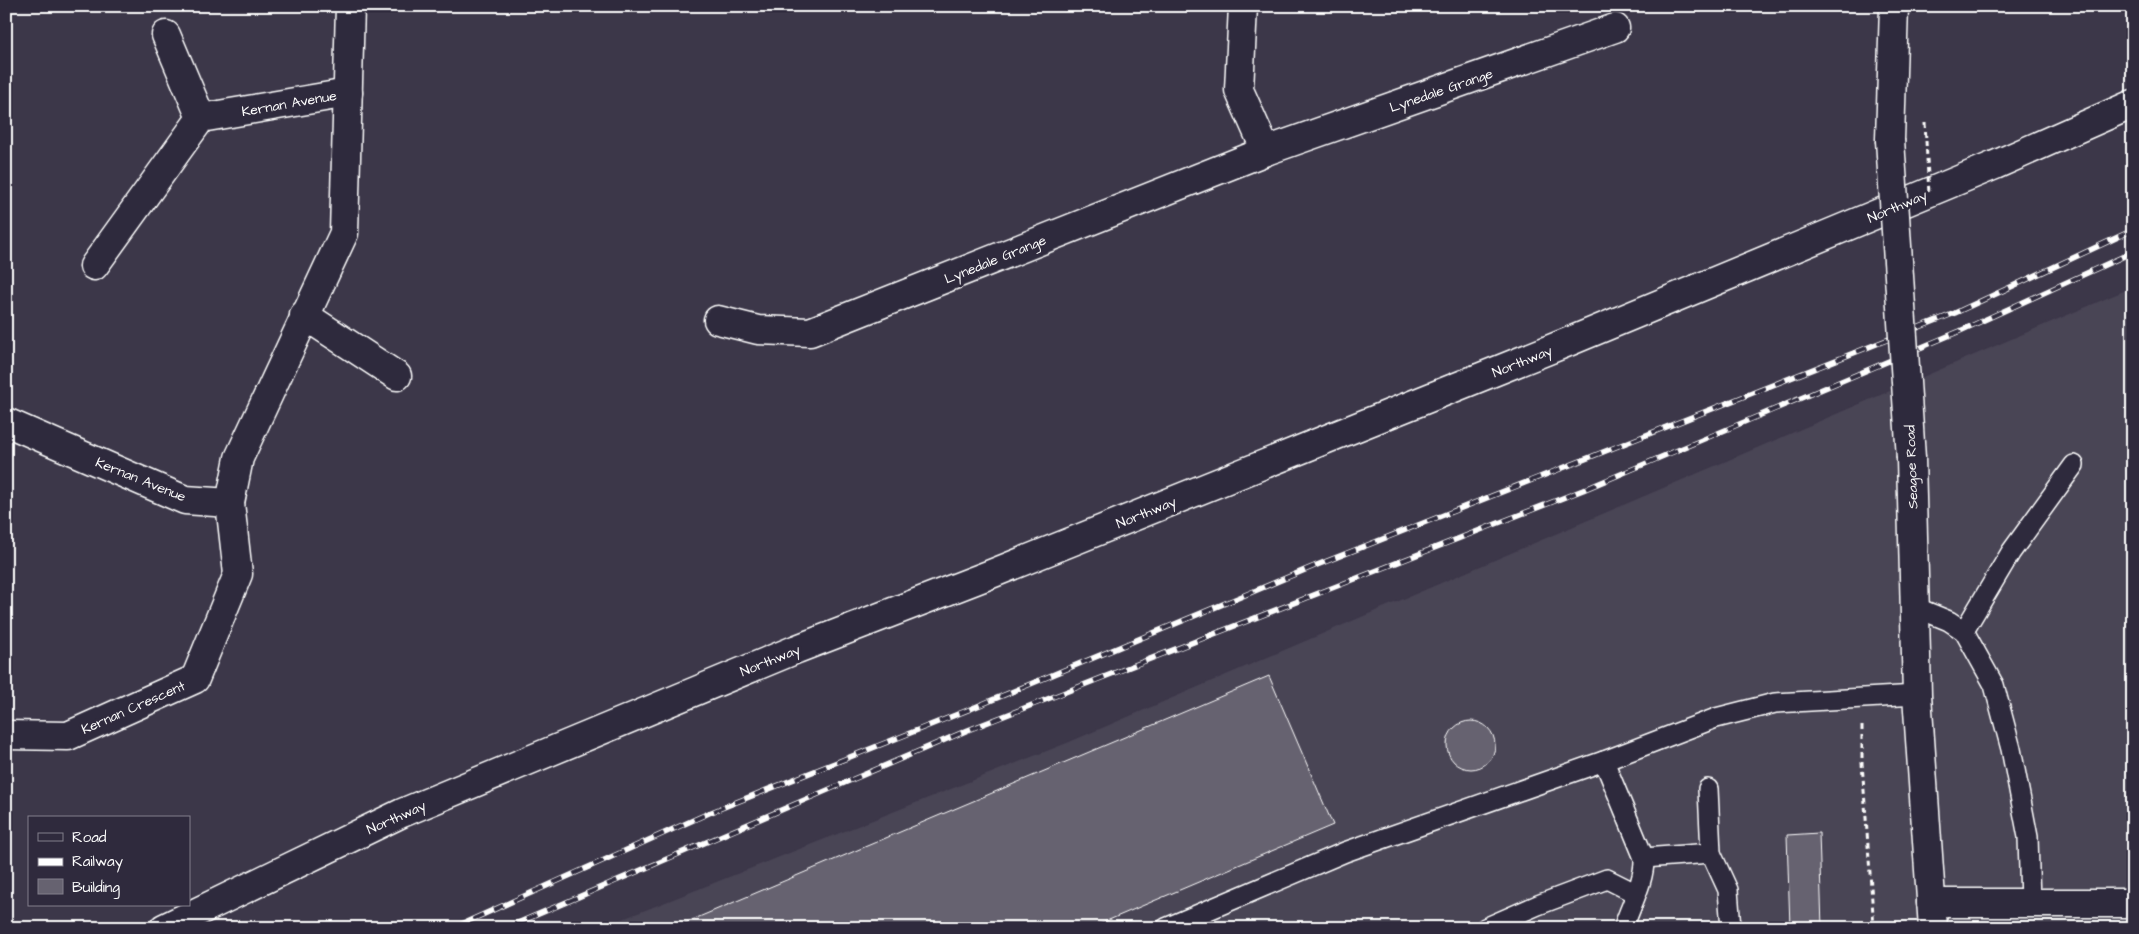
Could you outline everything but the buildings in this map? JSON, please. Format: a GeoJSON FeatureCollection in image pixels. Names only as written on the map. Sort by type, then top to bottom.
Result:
{"type":"FeatureCollection","features":[{"type":"Feature","properties":{"kind":"main road","name":"Kernan Avenue"},"geometry":{"type":"LineString","coordinates":[[6,422],[185,500],[230,503],[240,458],[304,315],[344,233],[350,6]]}},
{"type":"Feature","properties":{"kind":"main road"},"geometry":{"type":"LineString","coordinates":[[1244,6],[1240,90],[1266,151]]}},
{"type":"Feature","properties":{"kind":"main road","name":"Seagoe Road"},"geometry":{"type":"LineString","coordinates":[[1894,6],[1890,140],[1911,458],[1917,695],[1932,915]]}},
{"type":"Feature","properties":{"kind":"main road","name":"Lynedale Grange"},"geometry":{"type":"LineString","coordinates":[[718,320],[758,330],[810,332],[1266,151],[1615,28]]}},
{"type":"Feature","properties":{"kind":"main road"},"geometry":{"type":"LineString","coordinates":[[94,266],[201,118],[166,35]]}},
{"type":"Feature","properties":{"kind":"main road","name":"Kernan Avenue"},"geometry":{"type":"LineString","coordinates":[[201,118],[348,93]]}},
{"type":"Feature","properties":{"kind":"main road","name":"Northway"},"geometry":{"type":"LineString","coordinates":[[164,928],[402,813],[796,648],[990,574],[1568,342],[1995,165],[2133,104]]}},
{"type":"Feature","properties":{"kind":"main road"},"geometry":{"type":"LineString","coordinates":[[304,315],[397,376]]}},
{"type":"Feature","properties":{"kind":"main road","name":"Kernan Crescent"},"geometry":{"type":"LineString","coordinates":[[6,735],[68,736],[195,679],[238,574],[230,503]]}},
{"type":"Feature","properties":{"kind":"main road"},"geometry":{"type":"LineString","coordinates":[[1932,915],[2030,902],[2133,903]]}},
{"type":"Feature","properties":{"kind":"lane"},"geometry":{"type":"LineString","coordinates":[[1964,631],[2011,552],[2074,465]]}},
{"type":"Feature","properties":{"kind":"lane"},"geometry":{"type":"LineString","coordinates":[[1915,607],[1949,621],[1964,631],[1994,685],[2011,749],[2028,837],[2030,902]]}},
{"type":"Feature","properties":{"kind":"lane"},"geometry":{"type":"LineString","coordinates":[[1166,928],[1345,852],[1604,761],[1716,718],[1775,703],[1917,695]]}},
{"type":"Feature","properties":{"kind":"lane"},"geometry":{"type":"LineString","coordinates":[[1604,761],[1644,858],[1644,872],[1625,924],[1626,928]]}},
{"type":"Feature","properties":{"kind":"lane"},"geometry":{"type":"LineString","coordinates":[[1708,789],[1711,853],[1728,890],[1730,928]]}},
{"type":"Feature","properties":{"kind":"lane"},"geometry":{"type":"LineString","coordinates":[[1644,858],[1711,853]]}},
{"type":"Feature","properties":{"kind":"lane"},"geometry":{"type":"LineString","coordinates":[[1485,928],[1538,905],[1607,879],[1635,893]]}},
{"type":"Feature","properties":{"kind":"path"},"geometry":{"type":"LineString","coordinates":[[1862,698],[1862,763],[1874,928]]}},
{"type":"Feature","properties":{"kind":"shaded area"},"geometry":{"type":"Polygon","coordinates":[[[2133,287],[2133,928],[600,928],[1067,743],[2133,287]]]}},
{"type":"Feature","properties":{"kind":"railway"},"geometry":{"type":"LineString","coordinates":[[453,928],[709,813],[968,710],[1317,565],[1955,313],[2133,230]]}},
{"type":"Feature","properties":{"kind":"railway"},"geometry":{"type":"LineString","coordinates":[[506,928],[968,730],[1583,490],[1960,331],[2133,252]]}}]}
